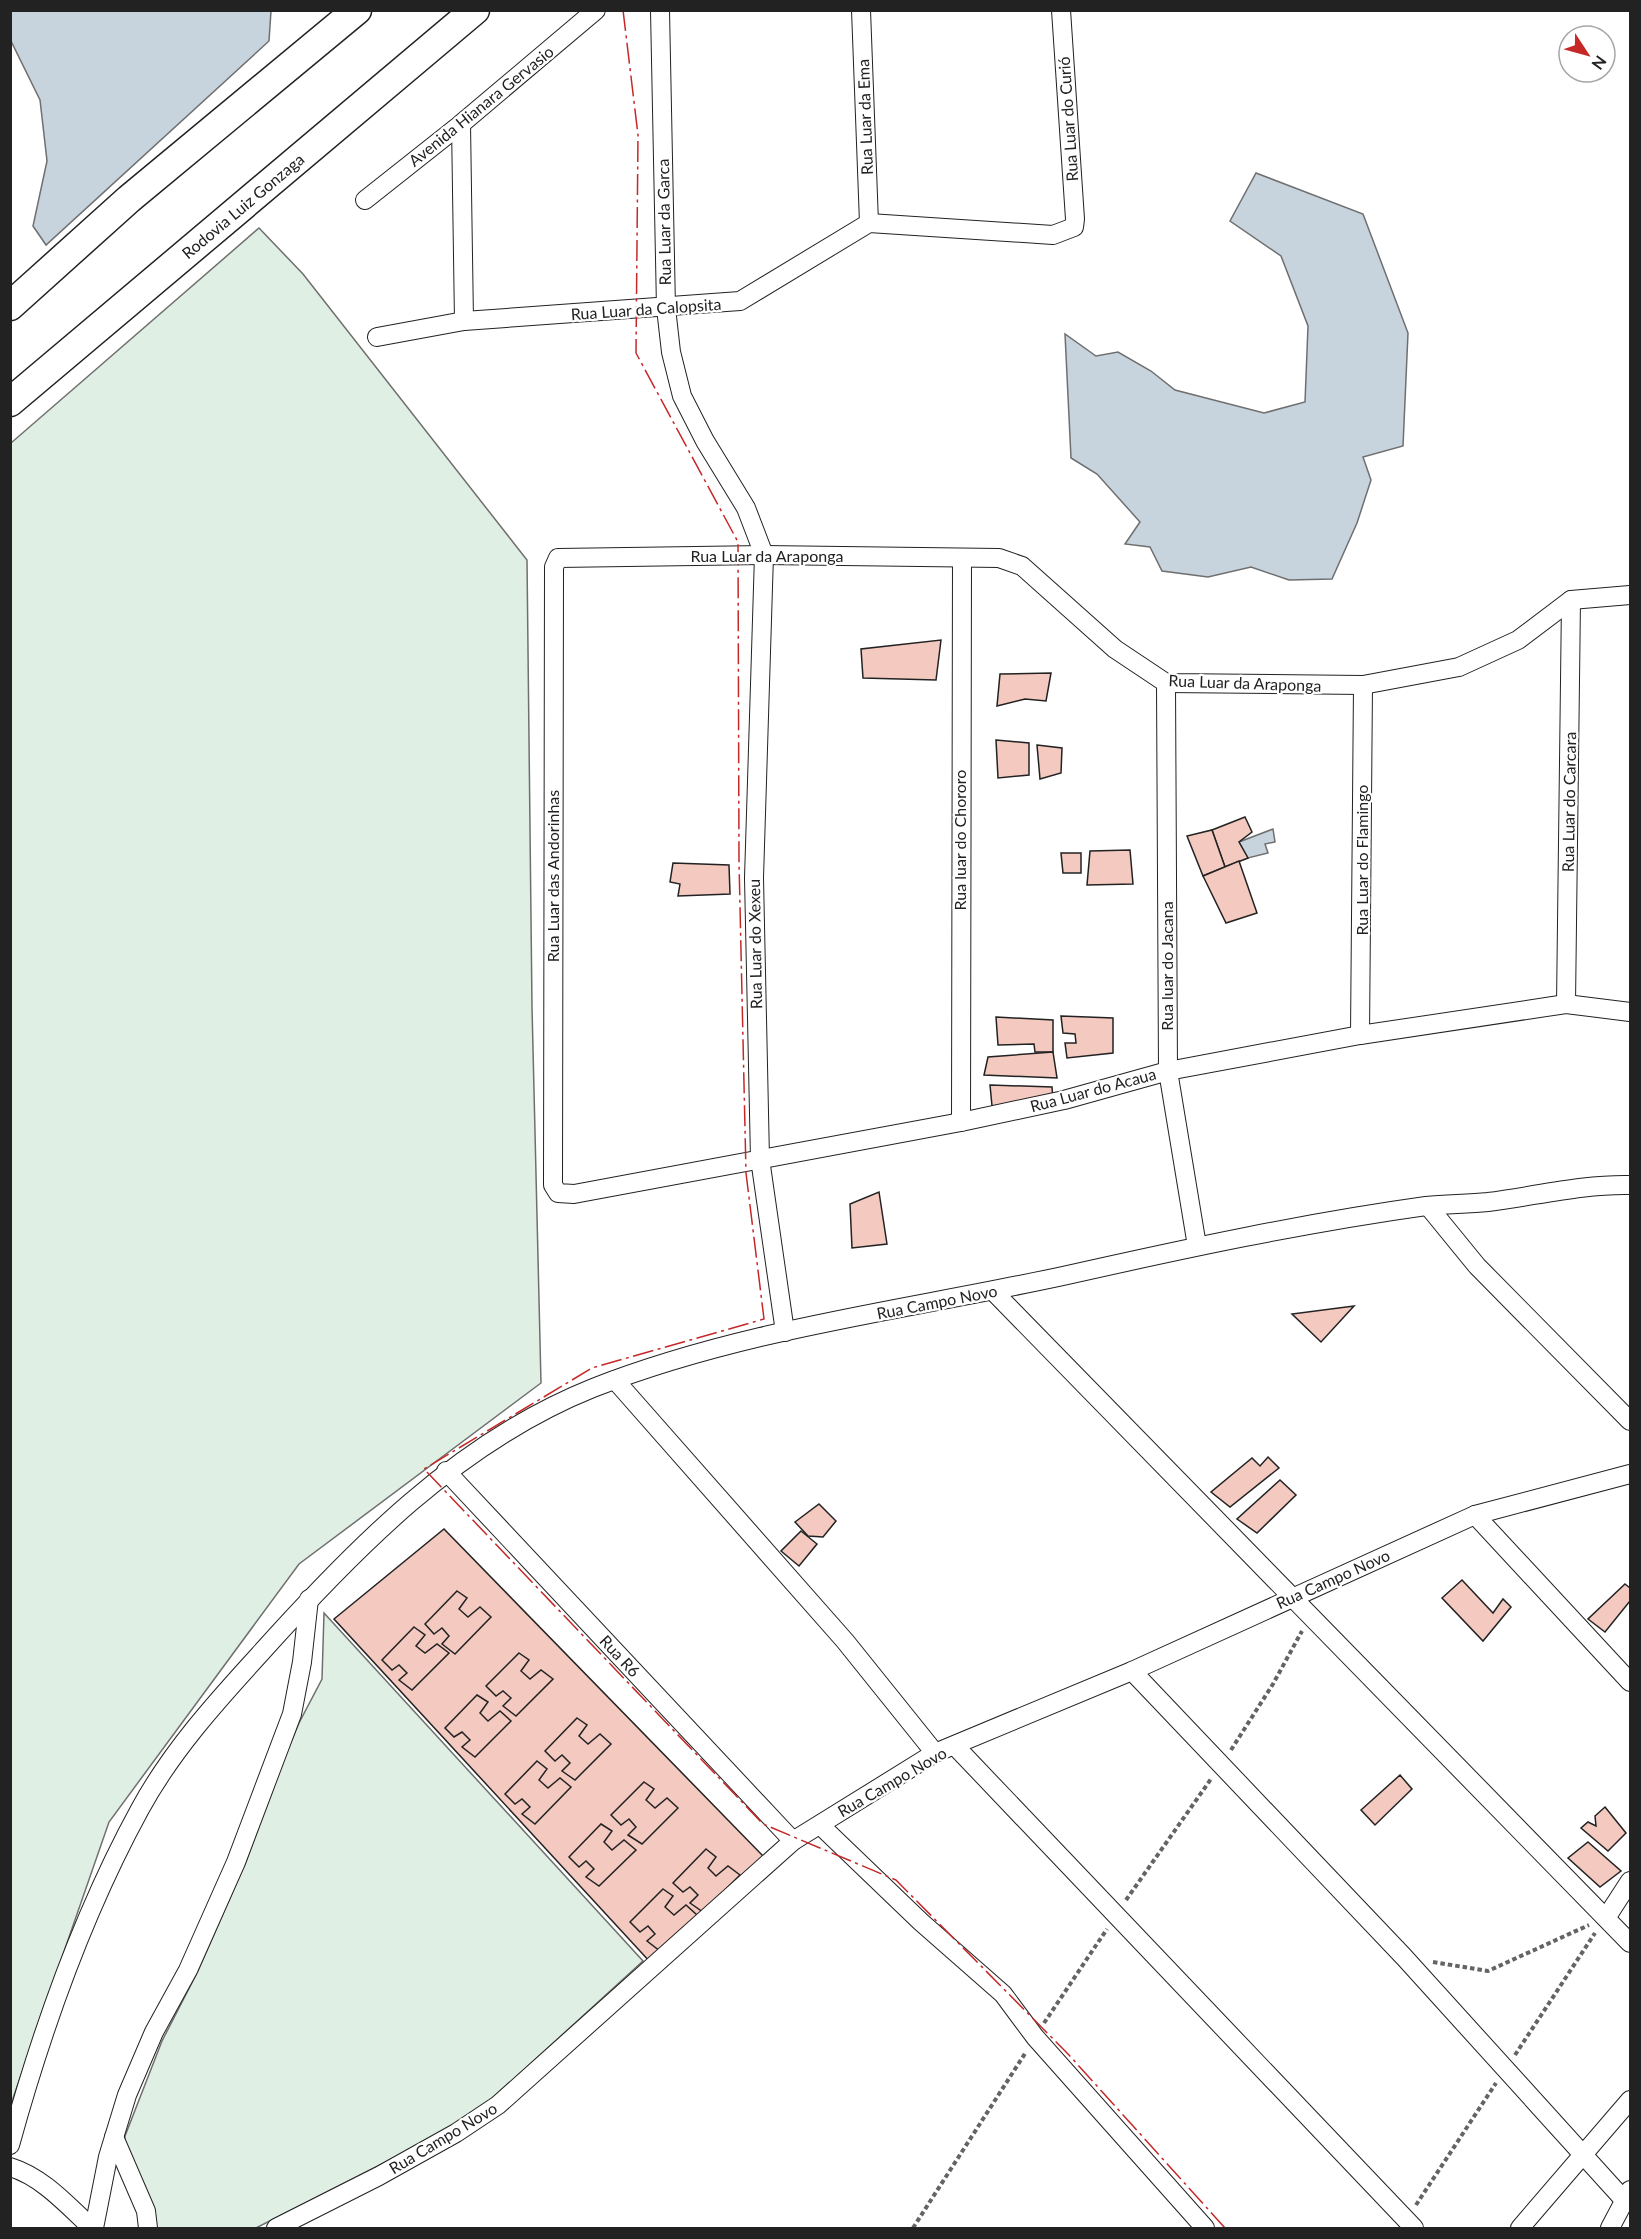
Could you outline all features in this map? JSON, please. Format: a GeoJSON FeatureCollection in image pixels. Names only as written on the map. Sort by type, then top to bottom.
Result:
{"type":"FeatureCollection","features":[{"type":"Feature","properties":{"kind":"highway"},"geometry":{"type":"LineString","coordinates":[[10,306],[129,199],[357,10]]}},
{"type":"Feature","properties":{"kind":"highway","name":"Rodovia Luiz Gonzaga"},"geometry":{"type":"LineString","coordinates":[[10,402],[475,10]]}},
{"type":"Feature","properties":{"kind":"street","name":"Avenida Hianara Gervasio"},"geometry":{"type":"LineString","coordinates":[[365,200],[461,124],[596,10]]}},
{"type":"Feature","properties":{"kind":"street","name":"Rua Luar da Garca"},"geometry":{"type":"LineString","coordinates":[[660,10],[666,308],[671,352],[682,396],[705,441],[746,508],[764,555]]}},
{"type":"Feature","properties":{"kind":"street","name":"Rua Luar da Ema"},"geometry":{"type":"LineString","coordinates":[[861,10],[869,223]]}},
{"type":"Feature","properties":{"kind":"street","name":"Rua Luar do Curió"},"geometry":{"type":"LineString","coordinates":[[869,223],[1053,235],[1074,227],[1061,10]]}},
{"type":"Feature","properties":{"kind":"street"},"geometry":{"type":"LineString","coordinates":[[461,124],[464,321]]}},
{"type":"Feature","properties":{"kind":"street","name":"Rua Luar da Calopsita"},"geometry":{"type":"LineString","coordinates":[[377,337],[464,321],[740,301],[869,223]]}},
{"type":"Feature","properties":{"kind":"street","name":"Rua Luar da Araponga"},"geometry":{"type":"LineString","coordinates":[[558,558],[764,555],[999,558],[1022,566],[1115,650],[1166,684],[1363,685],[1459,668],[1518,640],[1571,600]]}},
{"type":"Feature","properties":{"kind":"street","name":"Rua Luar do Xexeu"},"geometry":{"type":"LineString","coordinates":[[764,555],[754,878],[760,1159],[785,1332]]}},
{"type":"Feature","properties":{"kind":"street","name":"Rua Luar das Andorinhas"},"geometry":{"type":"LineString","coordinates":[[558,558],[554,567],[552,1144],[553,1185],[558,1193]]}},
{"type":"Feature","properties":{"kind":"street","name":"Rua luar do Chororo"},"geometry":{"type":"LineString","coordinates":[[961,1122],[962,558]]}},
{"type":"Feature","properties":{"kind":"street"},"geometry":{"type":"LineString","coordinates":[[1571,600],[1630,596]]}},
{"type":"Feature","properties":{"kind":"street","name":"Rua Luar do Carcara"},"geometry":{"type":"LineString","coordinates":[[1566,1004],[1571,600]]}},
{"type":"Feature","properties":{"kind":"street","name":"Rua luar do Jacana"},"geometry":{"type":"LineString","coordinates":[[1166,684],[1168,1071],[1197,1246]]}},
{"type":"Feature","properties":{"kind":"street","name":"Rua Luar do Flamingo"},"geometry":{"type":"LineString","coordinates":[[1360,1035],[1363,685]]}},
{"type":"Feature","properties":{"kind":"street","name":"Rua Luar do Acaua"},"geometry":{"type":"LineString","coordinates":[[558,1193],[574,1194],[961,1122],[1064,1100],[1168,1071],[1360,1035],[1566,1004],[1630,1012]]}},
{"type":"Feature","properties":{"kind":"street","name":"Rua Campo Novo"},"geometry":{"type":"LineString","coordinates":[[10,2145],[57,1996],[92,1909],[141,1806],[200,1721],[309,1599],[446,1471],[513,1429],[587,1390],[615,1380],[681,1359],[785,1332],[993,1291],[1197,1246],[1428,1206],[1488,1202],[1598,1185],[1630,1185]]}},
{"type":"Feature","properties":{"kind":"street"},"geometry":{"type":"LineString","coordinates":[[1428,1206],[1484,1274],[1630,1421]]}},
{"type":"Feature","properties":{"kind":"street"},"geometry":{"type":"LineString","coordinates":[[993,1291],[1630,1942]]}},
{"type":"Feature","properties":{"kind":"street"},"geometry":{"type":"LineString","coordinates":[[615,1380],[845,1641],[935,1753]]}},
{"type":"Feature","properties":{"kind":"street","name":"Rua R6"},"geometry":{"type":"LineString","coordinates":[[446,1471],[793,1841]]}},
{"type":"Feature","properties":{"kind":"street","name":"Rua Campo Novo"},"geometry":{"type":"LineString","coordinates":[[276,2229],[456,2133],[498,2105],[793,1841],[935,1753],[1132,1671],[1475,1515],[1630,1473]]}},
{"type":"Feature","properties":{"kind":"street"},"geometry":{"type":"LineString","coordinates":[[1475,1515],[1630,1682]]}},
{"type":"Feature","properties":{"kind":"street"},"geometry":{"type":"LineString","coordinates":[[10,2167],[23,2170],[93,2229],[114,2137],[127,2095],[154,2032],[188,1970],[236,1862],[292,1714],[302,1662],[309,1599]]}},
{"type":"Feature","properties":{"kind":"street"},"geometry":{"type":"LineString","coordinates":[[1132,1671],[1404,1957],[1584,2155],[1628,2196],[1610,2229]]}},
{"type":"Feature","properties":{"kind":"street"},"geometry":{"type":"LineString","coordinates":[[955,1746],[1414,2229]]}},
{"type":"Feature","properties":{"kind":"street"},"geometry":{"type":"LineString","coordinates":[[820,1825],[921,1922],[1004,1994],[1035,2037],[1206,2229]]}},
{"type":"Feature","properties":{"kind":"street"},"geometry":{"type":"LineString","coordinates":[[1606,1918],[1630,1881]]}},
{"type":"Feature","properties":{"kind":"street"},"geometry":{"type":"LineString","coordinates":[[1520,2229],[1630,2100]]}},
{"type":"Feature","properties":{"kind":"street"},"geometry":{"type":"LineString","coordinates":[[114,2137],[146,2211],[148,2229]]}},
{"type":"Feature","properties":{"kind":"path"},"geometry":{"type":"LineString","coordinates":[[913,2229],[1116,1914],[1221,1765],[1273,1684],[1310,1614]]}},
{"type":"Feature","properties":{"kind":"path"},"geometry":{"type":"LineString","coordinates":[[1404,1957],[1488,1971],[1606,1918]]}},
{"type":"Feature","properties":{"kind":"green space"},"geometry":{"type":"Polygon","coordinates":[[[259,228],[303,274],[527,560],[532,1007],[541,1383],[299,1564],[109,1822],[11,2104],[11,443],[259,228]]]}},
{"type":"Feature","properties":{"kind":"green space"},"geometry":{"type":"Polygon","coordinates":[[[324,1613],[643,1961],[493,2098],[437,2136],[256,2228],[152,2228],[124,2153],[125,2136],[162,2041],[198,1971],[246,1862],[274,1783],[299,1723],[322,1679],[324,1613]]]}},
{"type":"Feature","properties":{"kind":"shaded area"},"geometry":{"type":"Polygon","coordinates":[[[11,11],[271,11],[269,41],[46,245],[33,226],[47,161],[40,100],[11,41],[11,11]]]}},
{"type":"Feature","properties":{"kind":"shaded area"},"geometry":{"type":"Polygon","coordinates":[[[1256,173],[1363,214],[1408,333],[1403,446],[1363,457],[1371,480],[1357,523],[1332,579],[1289,580],[1251,567],[1208,577],[1162,571],[1150,547],[1125,544],[1140,522],[1097,474],[1071,458],[1065,334],[1096,356],[1118,352],[1151,371],[1175,390],[1264,413],[1305,402],[1308,326],[1281,256],[1230,221],[1256,173]]]}},
{"type":"Feature","properties":{"kind":"shaded area"},"geometry":{"type":"Polygon","coordinates":[[[1273,829],[1275,842],[1265,844],[1268,853],[1248,858],[1239,842],[1273,829]]]}},
{"type":"Feature","properties":{"kind":"building"},"geometry":{"type":"Polygon","coordinates":[[[941,640],[936,680],[863,678],[861,649],[941,640]]]}},
{"type":"Feature","properties":{"kind":"building"},"geometry":{"type":"Polygon","coordinates":[[[1051,673],[1046,701],[1025,699],[997,706],[1000,674],[1051,673]]]}},
{"type":"Feature","properties":{"kind":"building"},"geometry":{"type":"Polygon","coordinates":[[[996,740],[1029,743],[1029,775],[998,778],[996,740]]]}},
{"type":"Feature","properties":{"kind":"building"},"geometry":{"type":"Polygon","coordinates":[[[1037,745],[1062,748],[1061,773],[1040,779],[1037,745]]]}},
{"type":"Feature","properties":{"kind":"building"},"geometry":{"type":"Polygon","coordinates":[[[1245,817],[1252,832],[1239,842],[1248,858],[1225,867],[1212,830],[1245,817]]]}},
{"type":"Feature","properties":{"kind":"building"},"geometry":{"type":"Polygon","coordinates":[[[1212,830],[1225,867],[1203,876],[1187,836],[1212,830]]]}},
{"type":"Feature","properties":{"kind":"building"},"geometry":{"type":"Polygon","coordinates":[[[1130,850],[1133,884],[1087,885],[1090,851],[1130,850]]]}},
{"type":"Feature","properties":{"kind":"building"},"geometry":{"type":"Polygon","coordinates":[[[1061,853],[1081,853],[1081,873],[1063,873],[1061,853]]]}},
{"type":"Feature","properties":{"kind":"building"},"geometry":{"type":"Polygon","coordinates":[[[1239,861],[1257,913],[1226,923],[1203,876],[1239,861]]]}},
{"type":"Feature","properties":{"kind":"building"},"geometry":{"type":"Polygon","coordinates":[[[673,863],[729,865],[730,894],[678,896],[680,884],[670,882],[673,863]]]}},
{"type":"Feature","properties":{"kind":"building"},"geometry":{"type":"Polygon","coordinates":[[[1061,1016],[1113,1018],[1113,1053],[1067,1058],[1065,1043],[1076,1043],[1075,1034],[1063,1033],[1061,1016]]]}},
{"type":"Feature","properties":{"kind":"building"},"geometry":{"type":"Polygon","coordinates":[[[996,1017],[1053,1020],[1053,1052],[1035,1052],[1034,1044],[998,1045],[996,1017]]]}},
{"type":"Feature","properties":{"kind":"building"},"geometry":{"type":"Polygon","coordinates":[[[1053,1052],[1057,1078],[984,1075],[988,1057],[1053,1052]]]}},
{"type":"Feature","properties":{"kind":"building"},"geometry":{"type":"Polygon","coordinates":[[[990,1085],[1052,1087],[1053,1100],[992,1106],[990,1085]]]}},
{"type":"Feature","properties":{"kind":"building"},"geometry":{"type":"Polygon","coordinates":[[[879,1192],[887,1244],[852,1248],[850,1204],[879,1192]]]}},
{"type":"Feature","properties":{"kind":"building"},"geometry":{"type":"Polygon","coordinates":[[[1354,1306],[1321,1342],[1292,1314],[1354,1306]]]}},
{"type":"Feature","properties":{"kind":"building"},"geometry":{"type":"Polygon","coordinates":[[[1268,1457],[1279,1468],[1230,1507],[1211,1492],[1252,1458],[1260,1466],[1268,1457]]]}},
{"type":"Feature","properties":{"kind":"building"},"geometry":{"type":"Polygon","coordinates":[[[1280,1480],[1296,1495],[1257,1533],[1237,1519],[1280,1480]]]}},
{"type":"Feature","properties":{"kind":"building"},"geometry":{"type":"Polygon","coordinates":[[[819,1504],[836,1521],[823,1537],[808,1536],[795,1522],[819,1504]]]}},
{"type":"Feature","properties":{"kind":"building"},"geometry":{"type":"Polygon","coordinates":[[[444,1529],[764,1857],[651,1963],[334,1619],[444,1529]]]}},
{"type":"Feature","properties":{"kind":"building"},"geometry":{"type":"Polygon","coordinates":[[[801,1531],[817,1544],[799,1566],[781,1551],[801,1531]]]}},
{"type":"Feature","properties":{"kind":"building"},"geometry":{"type":"Polygon","coordinates":[[[1462,1580],[1493,1613],[1503,1599],[1511,1607],[1483,1641],[1442,1598],[1462,1580]]]}},
{"type":"Feature","properties":{"kind":"building"},"geometry":{"type":"Polygon","coordinates":[[[1625,1584],[1630,1588],[1630,1601],[1605,1632],[1588,1619],[1625,1584]]]}},
{"type":"Feature","properties":{"kind":"building"},"geometry":{"type":"Polygon","coordinates":[[[457,1591],[467,1598],[459,1609],[468,1617],[480,1607],[491,1617],[455,1654],[442,1644],[449,1636],[442,1628],[434,1634],[425,1624],[457,1591]]]}},
{"type":"Feature","properties":{"kind":"building"},"geometry":{"type":"Polygon","coordinates":[[[414,1627],[425,1635],[416,1646],[425,1653],[437,1644],[449,1653],[412,1690],[399,1680],[407,1673],[399,1665],[392,1670],[382,1660],[414,1627]]]}},
{"type":"Feature","properties":{"kind":"building"},"geometry":{"type":"Polygon","coordinates":[[[519,1653],[529,1660],[521,1671],[530,1679],[541,1670],[553,1679],[516,1716],[503,1706],[511,1698],[503,1691],[496,1696],[486,1686],[519,1653]]]}},
{"type":"Feature","properties":{"kind":"building"},"geometry":{"type":"Polygon","coordinates":[[[477,1695],[488,1702],[480,1713],[488,1721],[500,1711],[511,1721],[475,1757],[462,1747],[470,1740],[462,1732],[454,1737],[445,1728],[477,1695]]]}},
{"type":"Feature","properties":{"kind":"building"},"geometry":{"type":"Polygon","coordinates":[[[577,1718],[587,1725],[579,1736],[588,1744],[600,1734],[611,1744],[575,1780],[562,1771],[570,1763],[562,1755],[555,1761],[545,1751],[577,1718]]]}},
{"type":"Feature","properties":{"kind":"building"},"geometry":{"type":"Polygon","coordinates":[[[537,1761],[547,1769],[539,1780],[548,1788],[560,1778],[571,1787],[535,1824],[522,1814],[530,1807],[522,1799],[515,1804],[505,1794],[537,1761]]]}},
{"type":"Feature","properties":{"kind":"building"},"geometry":{"type":"Polygon","coordinates":[[[1400,1775],[1412,1789],[1375,1825],[1361,1810],[1400,1775]]]}},
{"type":"Feature","properties":{"kind":"building"},"geometry":{"type":"Polygon","coordinates":[[[644,1782],[654,1789],[646,1800],[655,1808],[667,1798],[678,1808],[642,1844],[628,1835],[636,1827],[629,1819],[621,1825],[611,1815],[644,1782]]]}},
{"type":"Feature","properties":{"kind":"building"},"geometry":{"type":"Polygon","coordinates":[[[1605,1807],[1626,1833],[1608,1851],[1581,1828],[1588,1822],[1596,1826],[1595,1816],[1605,1807]]]}},
{"type":"Feature","properties":{"kind":"building"},"geometry":{"type":"Polygon","coordinates":[[[601,1824],[612,1831],[604,1842],[612,1850],[624,1840],[636,1850],[599,1886],[586,1877],[594,1869],[586,1861],[579,1867],[569,1857],[601,1824]]]}},
{"type":"Feature","properties":{"kind":"building"},"geometry":{"type":"Polygon","coordinates":[[[1588,1842],[1621,1871],[1600,1887],[1568,1858],[1588,1842]]]}},
{"type":"Feature","properties":{"kind":"building"},"geometry":{"type":"Polygon","coordinates":[[[706,1849],[716,1857],[708,1868],[716,1876],[728,1866],[740,1875],[703,1912],[690,1903],[698,1895],[690,1887],[683,1892],[673,1883],[706,1849]]]}},
{"type":"Feature","properties":{"kind":"building"},"geometry":{"type":"Polygon","coordinates":[[[663,1889],[673,1896],[665,1907],[674,1915],[686,1905],[697,1915],[660,1951],[647,1941],[655,1934],[648,1926],[640,1932],[630,1922],[663,1889]]]}},
{"type":"Feature","properties":{"kind":"power"},"geometry":{"type":"LineString","coordinates":[[623,10],[638,135],[636,353],[738,542],[739,862],[746,1173],[764,1319],[592,1368],[424,1469],[763,1824],[896,1880],[1069,2055],[1225,2228]]}}]}
